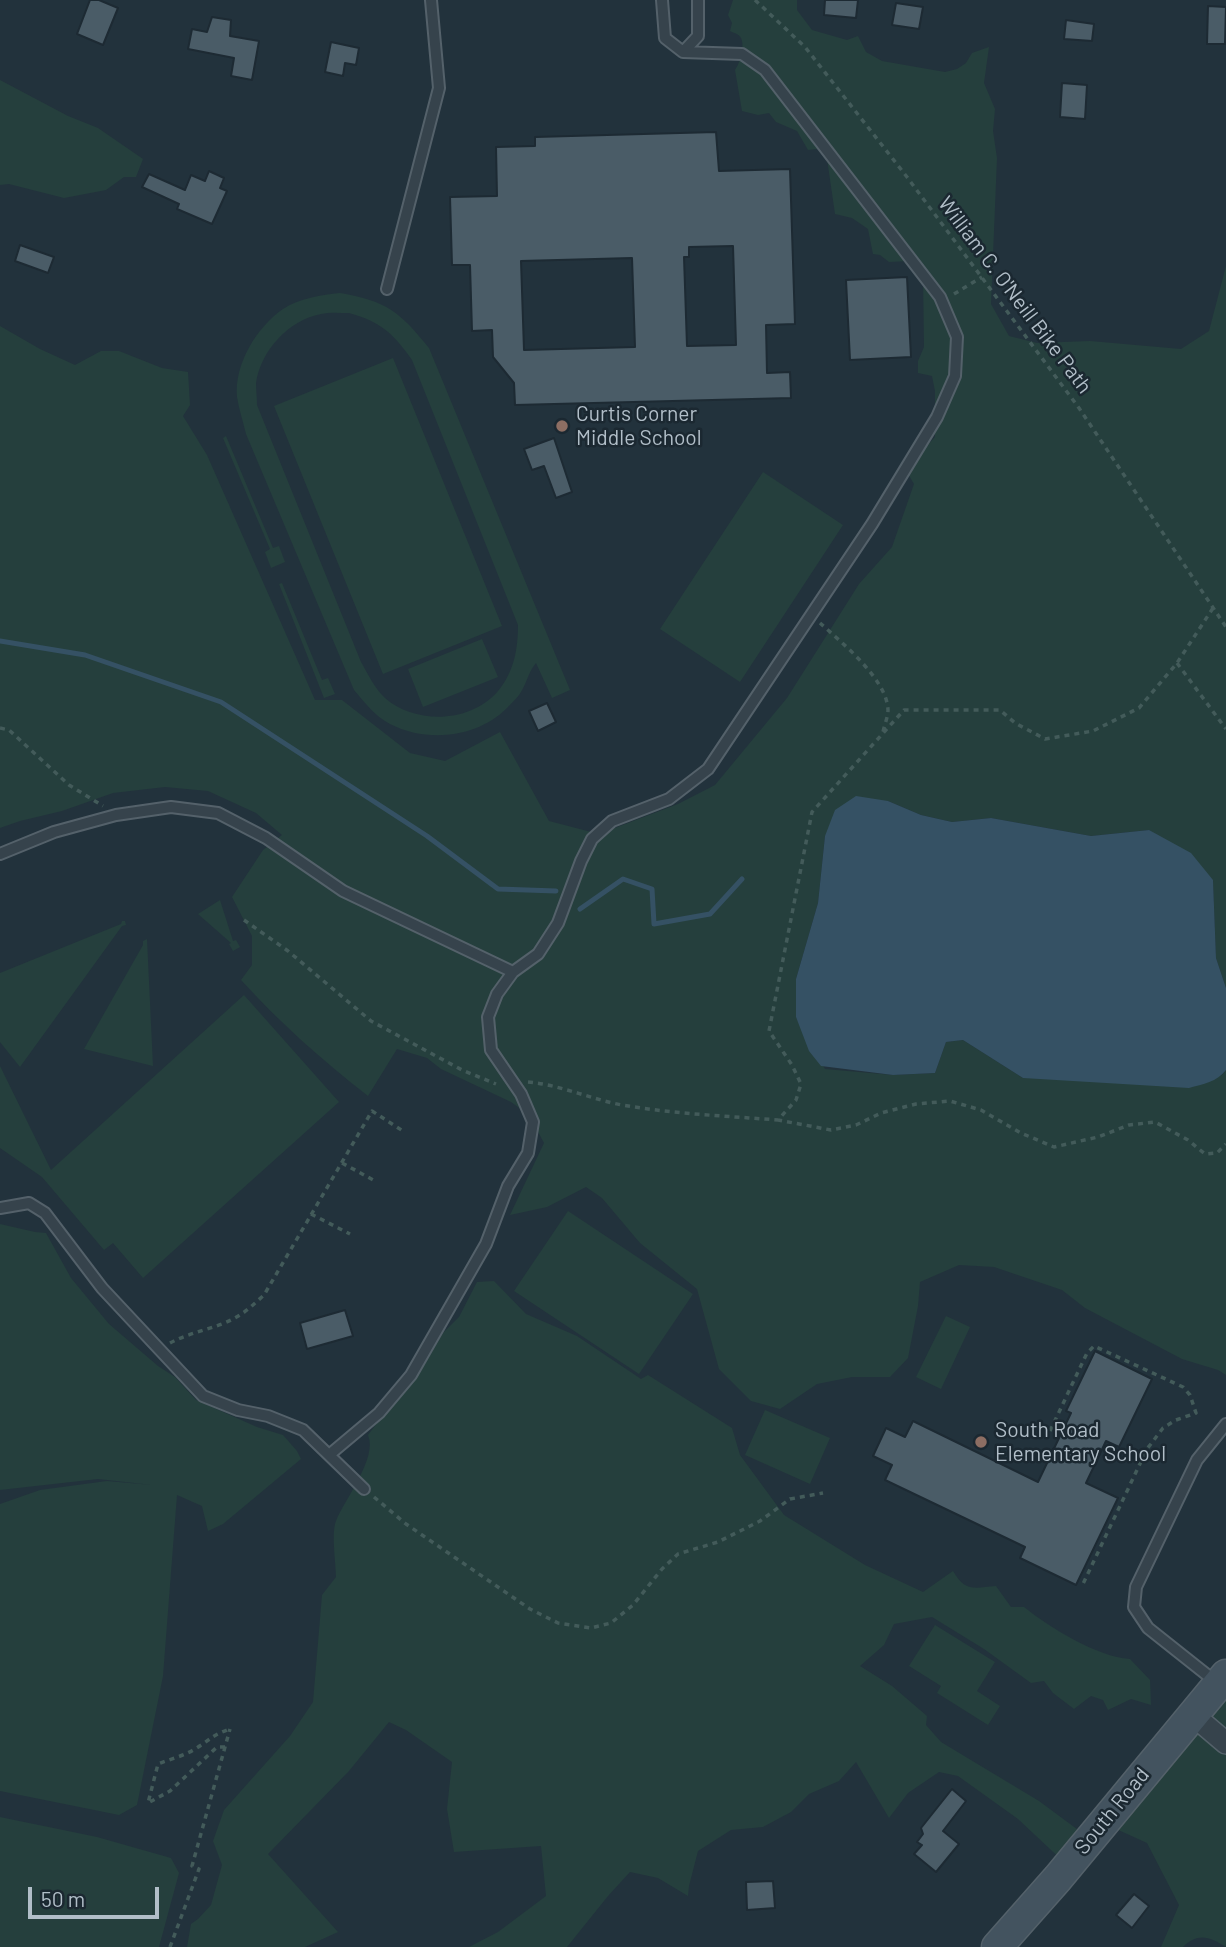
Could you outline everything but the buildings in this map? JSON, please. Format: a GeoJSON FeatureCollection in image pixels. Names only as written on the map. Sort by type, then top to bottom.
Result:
{"type":"FeatureCollection","features":[{"type":"Feature","properties":{"kind":"street","name":"South Road"},"geometry":{"type":"LineString","coordinates":[[997,1947],[1058,1878],[1222,1679]]}},
{"type":"Feature","properties":{"kind":"street"},"geometry":{"type":"LineString","coordinates":[[1193,1715],[1226,1743]]}},
{"type":"Feature","properties":{"kind":"lane"},"geometry":{"type":"LineString","coordinates":[[387,289],[439,89],[431,0]]}},
{"type":"Feature","properties":{"kind":"lane"},"geometry":{"type":"LineString","coordinates":[[329,1455],[379,1413],[411,1375],[486,1244],[508,1186],[528,1153],[533,1122],[508,1084],[491,1050],[488,1017],[497,994],[513,972],[538,954],[558,923],[592,839],[612,821],[669,799],[708,769],[872,524],[937,417],[955,376],[957,337],[942,302],[765,70],[742,54],[683,52],[665,38],[662,0]]}},
{"type":"Feature","properties":{"kind":"lane"},"geometry":{"type":"LineString","coordinates":[[683,52],[698,36],[698,0]]}},
{"type":"Feature","properties":{"kind":"lane"},"geometry":{"type":"LineString","coordinates":[[0,854],[54,832],[116,815],[171,807],[218,813],[266,838],[343,891],[513,972]]}},
{"type":"Feature","properties":{"kind":"lane"},"geometry":{"type":"LineString","coordinates":[[0,1208],[29,1203],[45,1213],[102,1287],[203,1396],[303,1430],[364,1489]]}},
{"type":"Feature","properties":{"kind":"lane"},"geometry":{"type":"LineString","coordinates":[[1222,1679],[1147,1628],[1134,1607],[1136,1587],[1198,1460],[1226,1424]]}},
{"type":"Feature","properties":{"kind":"path","name":"William C. O'Neill Bike Path"},"geometry":{"type":"LineString","coordinates":[[755,0],[805,47],[907,177],[1079,408],[1226,627]]}},
{"type":"Feature","properties":{"kind":"path"},"geometry":{"type":"LineString","coordinates":[[942,302],[982,277]]}},
{"type":"Feature","properties":{"kind":"path"},"geometry":{"type":"LineString","coordinates":[[778,1120],[796,1100],[801,1084],[792,1065],[769,1031],[812,812],[904,710],[1000,710],[1015,723],[1045,739],[1093,731],[1139,708],[1177,663],[1213,608]]}},
{"type":"Feature","properties":{"kind":"path"},"geometry":{"type":"LineString","coordinates":[[810,614],[849,650],[881,687],[888,711],[882,734]]}},
{"type":"Feature","properties":{"kind":"path"},"geometry":{"type":"LineString","coordinates":[[1177,663],[1226,729]]}},
{"type":"Feature","properties":{"kind":"path"},"geometry":{"type":"LineString","coordinates":[[0,728],[9,730],[69,785],[116,815]]}},
{"type":"Feature","properties":{"kind":"path"},"geometry":{"type":"LineString","coordinates":[[244,920],[288,951],[371,1021],[461,1070],[508,1084],[550,1084],[592,1099],[654,1110],[778,1120],[831,1130],[856,1125],[881,1113],[916,1104],[950,1101],[981,1110],[1021,1133],[1054,1147],[1098,1137],[1129,1125],[1155,1122],[1188,1140],[1205,1154],[1217,1153],[1226,1144]]}},
{"type":"Feature","properties":{"kind":"path"},"geometry":{"type":"LineString","coordinates":[[158,1349],[188,1333],[230,1321],[264,1295],[372,1111],[403,1131]]}},
{"type":"Feature","properties":{"kind":"path"},"geometry":{"type":"LineString","coordinates":[[342,1163],[377,1182]]}},
{"type":"Feature","properties":{"kind":"path"},"geometry":{"type":"LineString","coordinates":[[311,1214],[350,1234]]}},
{"type":"Feature","properties":{"kind":"path"},"geometry":{"type":"LineString","coordinates":[[1050,1431],[1087,1353],[1094,1346],[1183,1387],[1196,1413],[1163,1428],[1147,1449],[1082,1586]]}},
{"type":"Feature","properties":{"kind":"path"},"geometry":{"type":"LineString","coordinates":[[364,1489],[406,1524],[530,1609],[558,1623],[592,1628],[611,1623],[634,1605],[662,1569],[678,1554],[718,1542],[739,1532],[790,1500],[823,1493]]}},
{"type":"Feature","properties":{"kind":"path"},"geometry":{"type":"LineString","coordinates":[[170,1947],[199,1869],[192,1866],[230,1729],[213,1735],[198,1748],[184,1755],[158,1763],[148,1803],[170,1791],[217,1747],[225,1747]]}},
{"type":"Feature","properties":{"kind":"green space"},"geometry":{"type":"Polygon","coordinates":[[[733,0],[797,0],[797,10],[812,30],[847,40],[858,36],[866,52],[882,61],[945,72],[957,69],[966,63],[972,53],[989,47],[984,83],[995,109],[993,131],[997,158],[991,304],[1009,336],[1037,343],[1090,341],[1181,349],[1209,331],[1226,266],[1226,988],[1216,958],[1213,880],[1149,830],[1091,836],[991,818],[952,822],[921,815],[888,801],[825,836],[818,903],[796,979],[796,1017],[825,1069],[893,1075],[935,1073],[946,1042],[963,1040],[1023,1078],[1222,1075],[1226,1070],[1226,1375],[1182,1359],[1085,1308],[1062,1290],[994,1267],[959,1265],[920,1282],[908,1358],[890,1377],[852,1377],[817,1384],[780,1409],[751,1401],[719,1369],[697,1289],[640,1243],[602,1198],[586,1187],[547,1207],[510,1215],[544,1143],[529,1115],[511,1102],[441,1069],[427,1058],[397,1049],[368,1096],[302,1041],[241,980],[252,965],[252,936],[232,897],[263,850],[282,835],[256,813],[208,791],[165,787],[113,793],[62,811],[0,828],[0,326],[75,365],[101,351],[119,351],[162,368],[188,372],[190,405],[183,416],[207,455],[315,700],[342,700],[410,753],[445,761],[500,732],[549,821],[599,834],[678,804],[715,785],[787,698],[859,584],[892,547],[914,484],[908,474],[913,461],[935,437],[935,391],[932,376],[918,373],[918,361],[924,347],[923,277],[910,261],[889,262],[880,255],[873,254],[868,229],[852,218],[835,214],[826,152],[808,150],[797,131],[776,122],[769,113],[758,115],[742,111],[735,70],[739,63],[742,41],[730,31],[732,23],[728,15],[733,0]]]}},
{"type":"Feature","properties":{"kind":"green space"},"geometry":{"type":"Polygon","coordinates":[[[0,80],[68,116],[98,128],[143,159],[136,177],[124,177],[106,190],[64,198],[9,184],[0,185],[0,80]]]}},
{"type":"Feature","properties":{"kind":"green space"},"geometry":{"type":"Polygon","coordinates":[[[340,293],[370,300],[391,310],[409,325],[429,348],[570,690],[552,698],[536,663],[520,694],[495,718],[467,731],[435,735],[420,734],[390,724],[375,713],[354,690],[246,434],[237,397],[243,359],[264,326],[289,305],[340,293]],[[349,313],[309,317],[278,338],[259,371],[256,383],[257,405],[361,662],[375,686],[385,698],[412,713],[443,717],[459,714],[487,702],[503,684],[514,660],[518,625],[412,360],[385,330],[370,320],[349,313]]]}},
{"type":"Feature","properties":{"kind":"green space"},"geometry":{"type":"Polygon","coordinates":[[[393,358],[502,626],[383,674],[274,406],[393,358]]]}},
{"type":"Feature","properties":{"kind":"green space"},"geometry":{"type":"Polygon","coordinates":[[[226,436],[273,548],[279,546],[285,562],[271,568],[265,552],[270,549],[223,438],[226,436]]]}},
{"type":"Feature","properties":{"kind":"green space"},"geometry":{"type":"Polygon","coordinates":[[[763,472],[843,525],[740,682],[660,629],[763,472]]]}},
{"type":"Feature","properties":{"kind":"green space"},"geometry":{"type":"Polygon","coordinates":[[[282,583],[322,680],[328,678],[335,694],[324,698],[279,584],[282,583]]]}},
{"type":"Feature","properties":{"kind":"green space"},"geometry":{"type":"Polygon","coordinates":[[[482,639],[498,677],[423,707],[408,669],[482,639]]]}},
{"type":"Feature","properties":{"kind":"green space"},"geometry":{"type":"Polygon","coordinates":[[[220,900],[233,941],[236,940],[240,947],[233,951],[229,944],[231,943],[198,914],[220,900]]]}},
{"type":"Feature","properties":{"kind":"green space"},"geometry":{"type":"Polygon","coordinates":[[[125,921],[126,925],[122,926],[20,1067],[0,1042],[0,973],[121,924],[125,921]]]}},
{"type":"Feature","properties":{"kind":"green space"},"geometry":{"type":"Polygon","coordinates":[[[147,939],[153,1066],[84,1049],[143,941],[147,939]]]}},
{"type":"Feature","properties":{"kind":"green space"},"geometry":{"type":"Polygon","coordinates":[[[244,995],[339,1102],[143,1278],[113,1243],[104,1250],[42,1177],[0,1148],[0,1066],[51,1170],[244,995]]]}},
{"type":"Feature","properties":{"kind":"green space"},"geometry":{"type":"Polygon","coordinates":[[[568,1211],[693,1294],[639,1374],[514,1291],[568,1211]]]}},
{"type":"Feature","properties":{"kind":"green space"},"geometry":{"type":"Polygon","coordinates":[[[0,1224],[46,1233],[71,1278],[109,1324],[175,1377],[196,1400],[257,1427],[283,1435],[301,1459],[223,1524],[208,1531],[202,1506],[177,1495],[163,1676],[137,1805],[119,1815],[0,1791],[0,1504],[40,1490],[107,1481],[152,1485],[98,1479],[0,1490],[0,1224]]]}},
{"type":"Feature","properties":{"kind":"green space"},"geometry":{"type":"Polygon","coordinates":[[[494,1281],[526,1314],[577,1336],[641,1379],[648,1375],[732,1428],[740,1455],[784,1515],[865,1565],[923,1592],[953,1571],[966,1586],[996,1586],[1011,1607],[1024,1607],[1060,1632],[1089,1647],[1130,1659],[1150,1680],[1151,1705],[1131,1699],[1108,1710],[1103,1700],[1091,1696],[1074,1709],[1053,1693],[1044,1681],[1031,1683],[984,1649],[932,1617],[894,1624],[884,1645],[860,1666],[892,1686],[927,1716],[926,1725],[941,1742],[1039,1801],[1089,1838],[1226,1674],[1226,1947],[1215,1941],[1199,1938],[1183,1947],[1161,1947],[1179,1905],[1147,1843],[1103,1823],[1067,1865],[1018,1819],[958,1776],[939,1772],[908,1793],[889,1818],[856,1762],[839,1781],[809,1794],[791,1812],[763,1827],[731,1830],[698,1851],[688,1896],[658,1878],[630,1872],[567,1947],[469,1947],[498,1932],[546,1896],[541,1846],[454,1852],[447,1809],[452,1762],[406,1730],[389,1722],[349,1771],[268,1854],[338,1932],[305,1947],[187,1947],[191,1924],[211,1905],[222,1865],[213,1841],[224,1810],[290,1736],[313,1702],[322,1595],[336,1577],[336,1521],[364,1467],[370,1444],[368,1435],[415,1372],[420,1372],[443,1333],[459,1317],[477,1282],[494,1281]]]}},
{"type":"Feature","properties":{"kind":"green space"},"geometry":{"type":"Polygon","coordinates":[[[946,1316],[970,1327],[941,1389],[916,1377],[946,1316]]]}},
{"type":"Feature","properties":{"kind":"green space"},"geometry":{"type":"Polygon","coordinates":[[[765,1410],[830,1438],[810,1484],[745,1455],[765,1410]]]}},
{"type":"Feature","properties":{"kind":"green space"},"geometry":{"type":"Polygon","coordinates":[[[935,1625],[995,1662],[977,1691],[1000,1706],[988,1725],[937,1693],[941,1686],[909,1666],[935,1625]]]}},
{"type":"Feature","properties":{"kind":"green space"},"geometry":{"type":"Polygon","coordinates":[[[0,1817],[97,1837],[171,1858],[179,1873],[159,1947],[0,1947],[0,1817]]]}},
{"type":"Feature","properties":{"kind":"water"},"geometry":{"type":"Polygon","coordinates":[[[856,796],[888,801],[921,815],[952,822],[991,818],[1091,836],[1149,830],[1191,853],[1213,880],[1216,958],[1226,988],[1226,1070],[1214,1080],[1189,1088],[1023,1078],[963,1040],[946,1042],[935,1073],[893,1075],[821,1066],[809,1051],[796,1017],[796,979],[818,903],[825,836],[835,810],[856,796]]]}},
{"type":"Feature","properties":{"kind":"waterway"},"geometry":{"type":"LineString","coordinates":[[0,641],[85,655],[221,702],[427,836],[498,889],[556,891]]}},
{"type":"Feature","properties":{"kind":"waterway"},"geometry":{"type":"LineString","coordinates":[[580,909],[623,879],[652,889],[654,924],[710,914],[742,879]]}},
{"type":"Feature","properties":{"kind":"place","name":"Curtis Corner Middle School"},"geometry":{"type":"Point","coordinates":[562,426]}},
{"type":"Feature","properties":{"kind":"place","name":"South Road Elementary School"},"geometry":{"type":"Point","coordinates":[981,1442]}}]}
